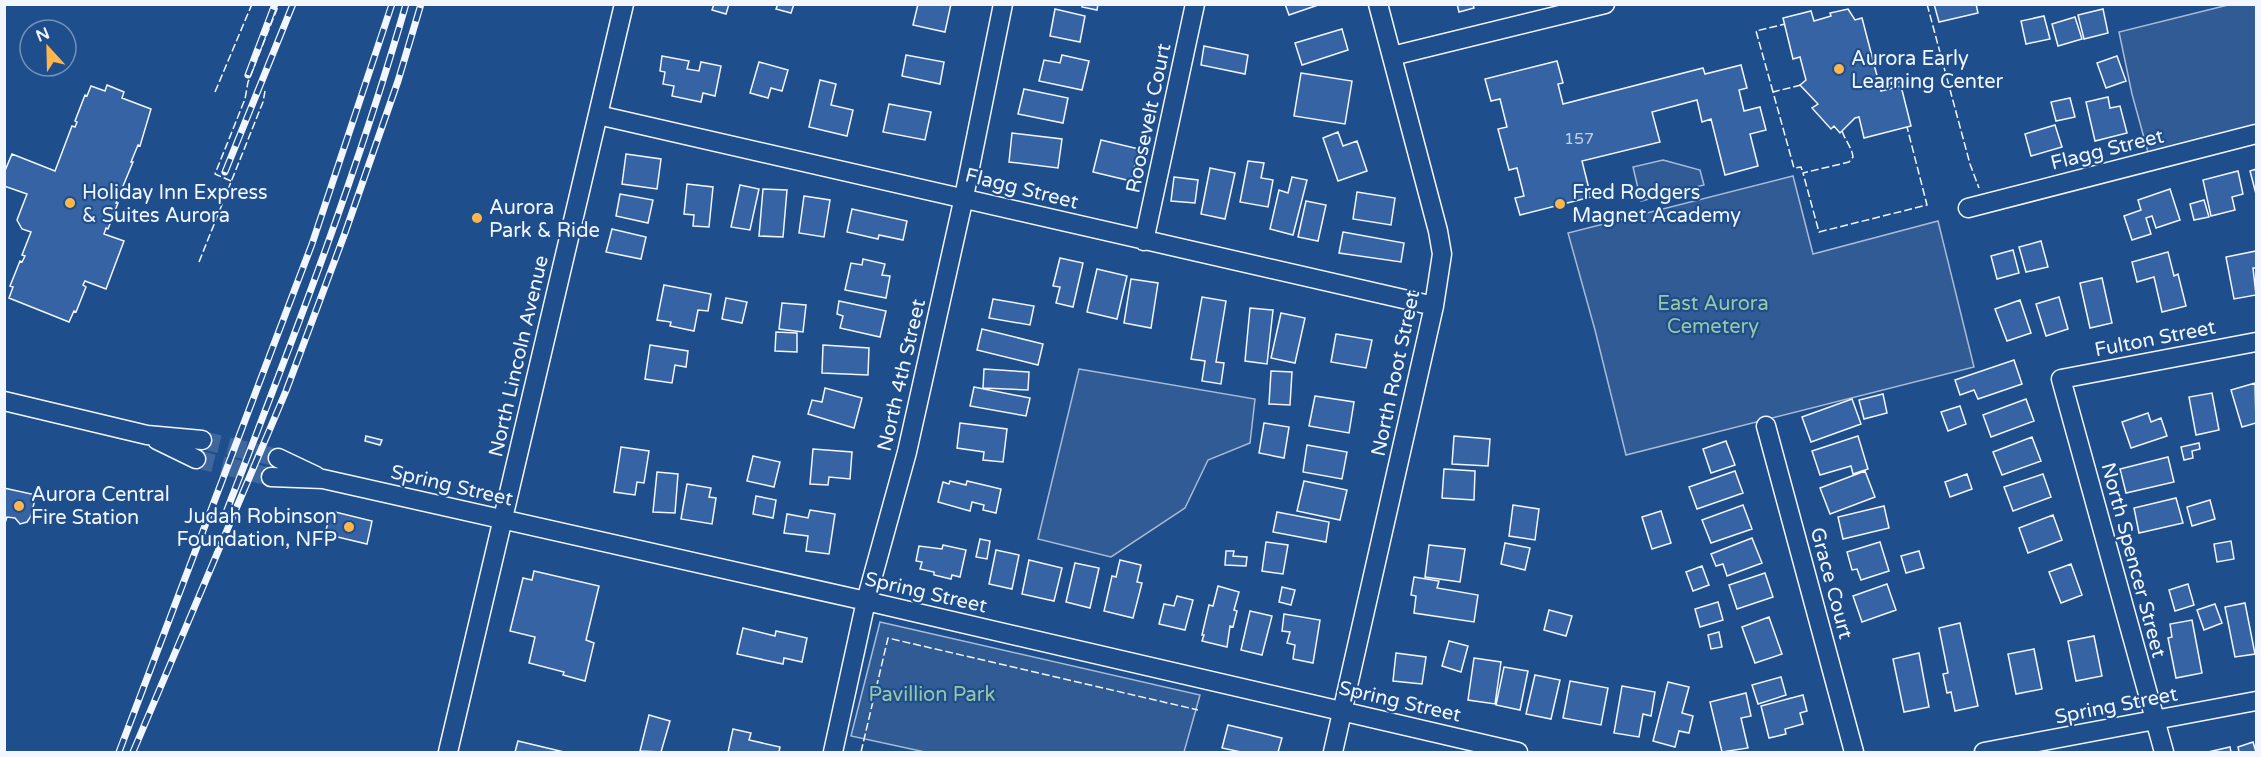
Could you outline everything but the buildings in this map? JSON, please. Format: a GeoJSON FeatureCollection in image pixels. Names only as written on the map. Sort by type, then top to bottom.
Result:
{"type":"FeatureCollection","features":[{"type":"Feature","properties":{"kind":"street","name":"North Lincoln Avenue"},"geometry":{"type":"LineString","coordinates":[[448,753],[624,4]]}},
{"type":"Feature","properties":{"kind":"street","name":"North 4th Street"},"geometry":{"type":"LineString","coordinates":[[833,753],[867,601],[907,452],[964,197],[1003,4]]}},
{"type":"Feature","properties":{"kind":"street","name":"Roosevelt Court"},"geometry":{"type":"LineString","coordinates":[[1144,241],[1195,4]]}},
{"type":"Feature","properties":{"kind":"street","name":"North Root Street"},"geometry":{"type":"LineString","coordinates":[[1333,753],[1434,306],[1442,254],[1438,231],[1378,4]]}},
{"type":"Feature","properties":{"kind":"street"},"geometry":{"type":"LineString","coordinates":[[1392,56],[1605,4]]}},
{"type":"Feature","properties":{"kind":"street","name":"Flagg Street"},"geometry":{"type":"LineString","coordinates":[[598,115],[1434,306]]}},
{"type":"Feature","properties":{"kind":"street","name":"Flagg Street"},"geometry":{"type":"LineString","coordinates":[[1968,208],[2256,134]]}},
{"type":"Feature","properties":{"kind":"street","name":"Fulton Street"},"geometry":{"type":"LineString","coordinates":[[2061,379],[2256,342]]}},
{"type":"Feature","properties":{"kind":"street","name":"North Spencer Street"},"geometry":{"type":"LineString","coordinates":[[2061,379],[2164,753]]}},
{"type":"Feature","properties":{"kind":"street"},"geometry":{"type":"LineString","coordinates":[[4,401],[147,435],[202,440]]}},
{"type":"Feature","properties":{"kind":"street","name":"Grace Court"},"geometry":{"type":"LineString","coordinates":[[1766,426],[1854,753]]}},
{"type":"Feature","properties":{"kind":"street"},"geometry":{"type":"LineString","coordinates":[[147,435],[196,459]]}},
{"type":"Feature","properties":{"kind":"street","name":"Spring Street"},"geometry":{"type":"LineString","coordinates":[[278,458],[323,479]]}},
{"type":"Feature","properties":{"kind":"street","name":"Spring Street"},"geometry":{"type":"LineString","coordinates":[[271,477],[323,479],[867,601],[1342,710],[1518,753]]}},
{"type":"Feature","properties":{"kind":"street","name":"Spring Street"},"geometry":{"type":"LineString","coordinates":[[1984,753],[2256,701]]}},
{"type":"Feature","properties":{"kind":"green space"},"geometry":{"type":"Polygon","coordinates":[[[2228,5],[2256,5],[2256,129],[2149,156],[2132,94],[2119,32],[2228,5]]]}},
{"type":"Feature","properties":{"kind":"green space"},"geometry":{"type":"Polygon","coordinates":[[[1663,160],[1700,170],[1704,185],[1641,201],[1633,167],[1663,160]]]}},
{"type":"Feature","properties":{"kind":"green space","name":"East Aurora Cemetery"},"geometry":{"type":"Polygon","coordinates":[[[1793,176],[1813,254],[1938,221],[1974,367],[1626,455],[1568,233],[1793,176]]]}},
{"type":"Feature","properties":{"kind":"green space"},"geometry":{"type":"Polygon","coordinates":[[[1079,369],[1255,399],[1250,443],[1208,460],[1185,508],[1111,557],[1038,539],[1079,369]]]}},
{"type":"Feature","properties":{"kind":"green space","name":"Pavillion Park"},"geometry":{"type":"Polygon","coordinates":[[[880,622],[1200,695],[1184,752],[925,752],[851,736],[880,622]]]}},
{"type":"Feature","properties":{"kind":"tunnel"},"geometry":{"type":"LineString","coordinates":[[202,440],[278,458]]}},
{"type":"Feature","properties":{"kind":"tunnel"},"geometry":{"type":"LineString","coordinates":[[196,459],[271,477]]}},
{"type":"Feature","properties":{"kind":"railway"},"geometry":{"type":"LineString","coordinates":[[248,75],[275,4]]}},
{"type":"Feature","properties":{"kind":"railway"},"geometry":{"type":"LineString","coordinates":[[225,172],[293,4]]}},
{"type":"Feature","properties":{"kind":"railway"},"geometry":{"type":"LineString","coordinates":[[119,752],[312,244],[392,4]]}},
{"type":"Feature","properties":{"kind":"railway"},"geometry":{"type":"LineString","coordinates":[[225,515],[344,198],[406,4]]}},
{"type":"Feature","properties":{"kind":"railway"},"geometry":{"type":"LineString","coordinates":[[133,752],[286,391],[345,233],[398,81],[421,4]]}},
{"type":"Feature","properties":{"kind":"fence"},"geometry":{"type":"LineString","coordinates":[[215,92],[252,4]]}},
{"type":"Feature","properties":{"kind":"fence"},"geometry":{"type":"LineString","coordinates":[[231,181],[215,174],[279,4]]}},
{"type":"Feature","properties":{"kind":"fence"},"geometry":{"type":"LineString","coordinates":[[1927,4],[1970,164],[1979,188]]}},
{"type":"Feature","properties":{"kind":"fence"},"geometry":{"type":"LineString","coordinates":[[1773,92],[1756,31],[1785,24]]}},
{"type":"Feature","properties":{"kind":"fence"},"geometry":{"type":"LineString","coordinates":[[1801,85],[1773,92],[1794,168],[1801,167],[1803,173]]}},
{"type":"Feature","properties":{"kind":"fence"},"geometry":{"type":"LineString","coordinates":[[199,262],[263,102],[265,91]]}},
{"type":"Feature","properties":{"kind":"fence"},"geometry":{"type":"LineString","coordinates":[[1842,131],[1853,157],[1849,162],[1803,173],[1819,232],[1927,205],[1907,127]]}},
{"type":"Feature","properties":{"kind":"fence"},"geometry":{"type":"LineString","coordinates":[[861,752],[888,638],[1198,710]]}},
{"type":"Feature","properties":{"kind":"wall"},"geometry":{"type":"LineString","coordinates":[[1880,86],[1901,81]]}},
{"type":"Feature","properties":{"kind":"place","name":"Aurora Early Learning Center"},"geometry":{"type":"Point","coordinates":[1839,69]}},
{"type":"Feature","properties":{"kind":"place","name":"Holiday Inn Express & Suites Aurora"},"geometry":{"type":"Point","coordinates":[70,203]}},
{"type":"Feature","properties":{"kind":"place","name":"Fred Rodgers Magnet Academy"},"geometry":{"type":"Point","coordinates":[1560,204]}},
{"type":"Feature","properties":{"kind":"place","name":"Aurora Park & Ride"},"geometry":{"type":"Point","coordinates":[477,218]}},
{"type":"Feature","properties":{"kind":"place","name":"Aurora Central Fire Station"},"geometry":{"type":"Point","coordinates":[19,506]}},
{"type":"Feature","properties":{"kind":"place","name":"Judah Robinson Foundation, NFP"},"geometry":{"type":"Point","coordinates":[349,527]}}]}
